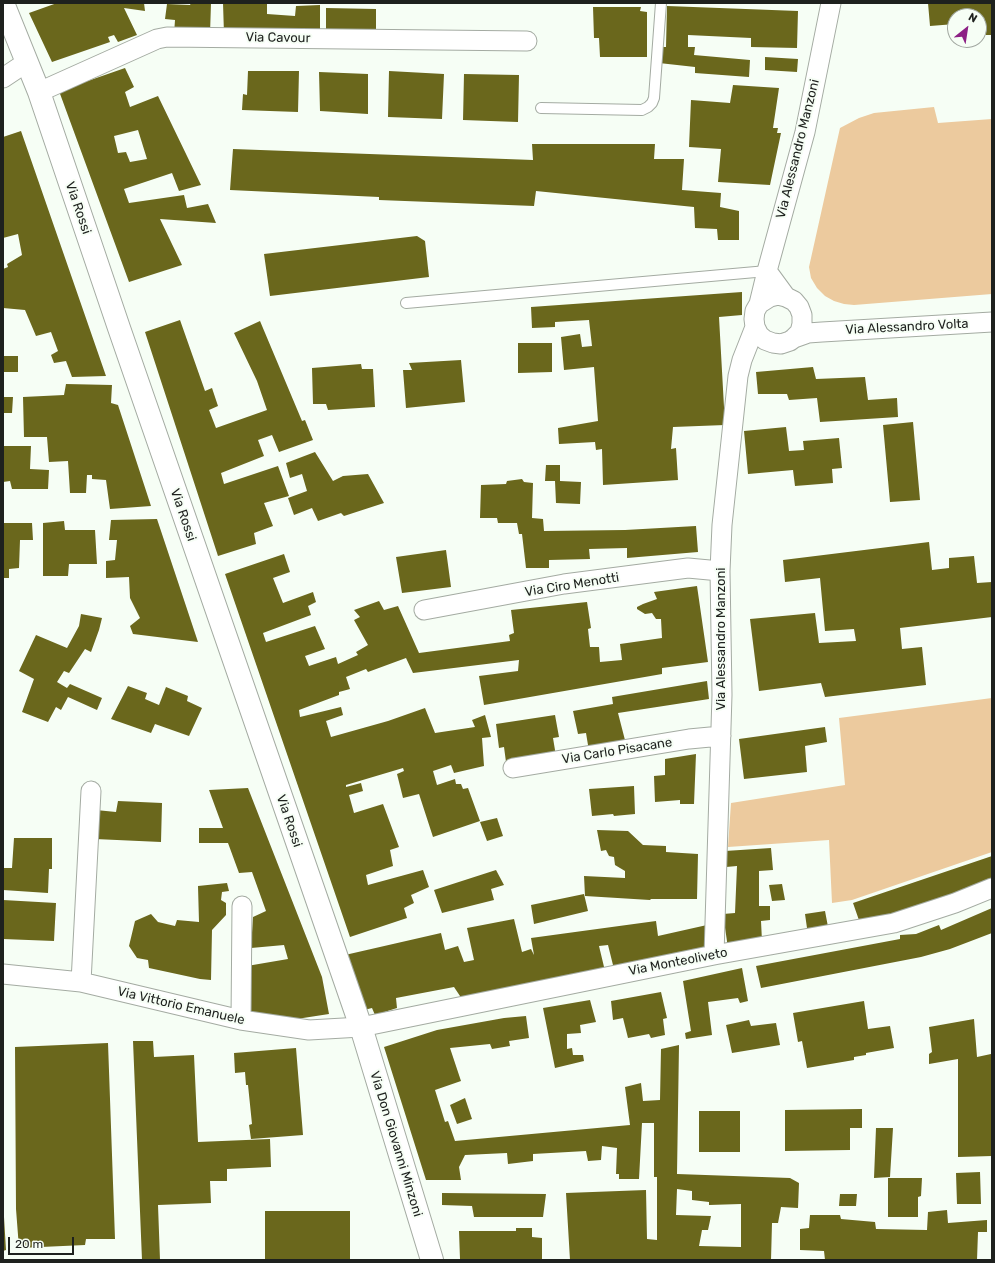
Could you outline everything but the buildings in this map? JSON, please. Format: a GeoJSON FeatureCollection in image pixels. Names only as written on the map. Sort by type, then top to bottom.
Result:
{"type":"FeatureCollection","features":[{"type":"Feature","properties":{"kind":"street","name":"Via Rossi"},"geometry":{"type":"LineString","coordinates":[[3,3],[39,92],[119,328],[361,1027]]}},
{"type":"Feature","properties":{"kind":"street","name":"Via Alessandro Manzoni"},"geometry":{"type":"LineString","coordinates":[[760,304],[767,271],[806,132],[831,3]]}},
{"type":"Feature","properties":{"kind":"street","name":"Via Cavour"},"geometry":{"type":"LineString","coordinates":[[39,92],[157,39],[167,37],[528,41]]}},
{"type":"Feature","properties":{"kind":"street"},"geometry":{"type":"LineString","coordinates":[[3,78],[27,62]]}},
{"type":"Feature","properties":{"kind":"street"},"geometry":{"type":"LineString","coordinates":[[767,271],[786,297]]}},
{"type":"Feature","properties":{"kind":"street"},"geometry":{"type":"LineString","coordinates":[[778,295],[786,297],[794,301],[799,307],[802,315],[800,332],[790,341],[781,344],[765,340],[759,335],[755,327],[754,319],[756,311],[760,304],[770,297],[778,295]]}},
{"type":"Feature","properties":{"kind":"street"},"geometry":{"type":"LineString","coordinates":[[802,315],[822,332]]}},
{"type":"Feature","properties":{"kind":"street","name":"Via Alessandro Volta"},"geometry":{"type":"LineString","coordinates":[[794,338],[808,333],[992,322]]}},
{"type":"Feature","properties":{"kind":"street","name":"Via Alessandro Manzoni"},"geometry":{"type":"LineString","coordinates":[[714,955],[722,694],[720,571],[722,525],[738,376],[742,360],[755,327]]}},
{"type":"Feature","properties":{"kind":"street","name":"Via Ciro Menotti"},"geometry":{"type":"LineString","coordinates":[[424,610],[564,584],[688,568],[720,571]]}},
{"type":"Feature","properties":{"kind":"street","name":"Via Carlo Pisacane"},"geometry":{"type":"LineString","coordinates":[[512,768],[689,739],[721,736]]}},
{"type":"Feature","properties":{"kind":"street"},"geometry":{"type":"LineString","coordinates":[[81,982],[91,791]]}},
{"type":"Feature","properties":{"kind":"street","name":"Via Monteoliveto"},"geometry":{"type":"LineString","coordinates":[[361,1027],[714,955],[894,923],[955,904],[992,888]]}},
{"type":"Feature","properties":{"kind":"street"},"geometry":{"type":"LineString","coordinates":[[241,1020],[242,906]]}},
{"type":"Feature","properties":{"kind":"street","name":"Via Vittorio Emanuele"},"geometry":{"type":"LineString","coordinates":[[3,974],[81,982],[241,1020],[309,1030],[361,1027]]}},
{"type":"Feature","properties":{"kind":"street","name":"Via Don Giovanni Minzoni"},"geometry":{"type":"LineString","coordinates":[[361,1027],[432,1260]]}},
{"type":"Feature","properties":{"kind":"lane"},"geometry":{"type":"LineString","coordinates":[[541,108],[642,110],[648,108],[654,98],[661,3]]}},
{"type":"Feature","properties":{"kind":"lane"},"geometry":{"type":"LineString","coordinates":[[406,303],[767,271]]}},
{"type":"Feature","properties":{"kind":"shaded area"},"geometry":{"type":"Polygon","coordinates":[[[934,107],[938,123],[992,119],[992,294],[854,305],[834,301],[825,296],[817,288],[811,278],[809,267],[840,128],[859,118],[874,113],[934,107]]]}},
{"type":"Feature","properties":{"kind":"shaded area"},"geometry":{"type":"Polygon","coordinates":[[[992,698],[992,852],[852,900],[832,903],[829,840],[728,847],[731,803],[845,785],[839,718],[992,698]]]}}]}
